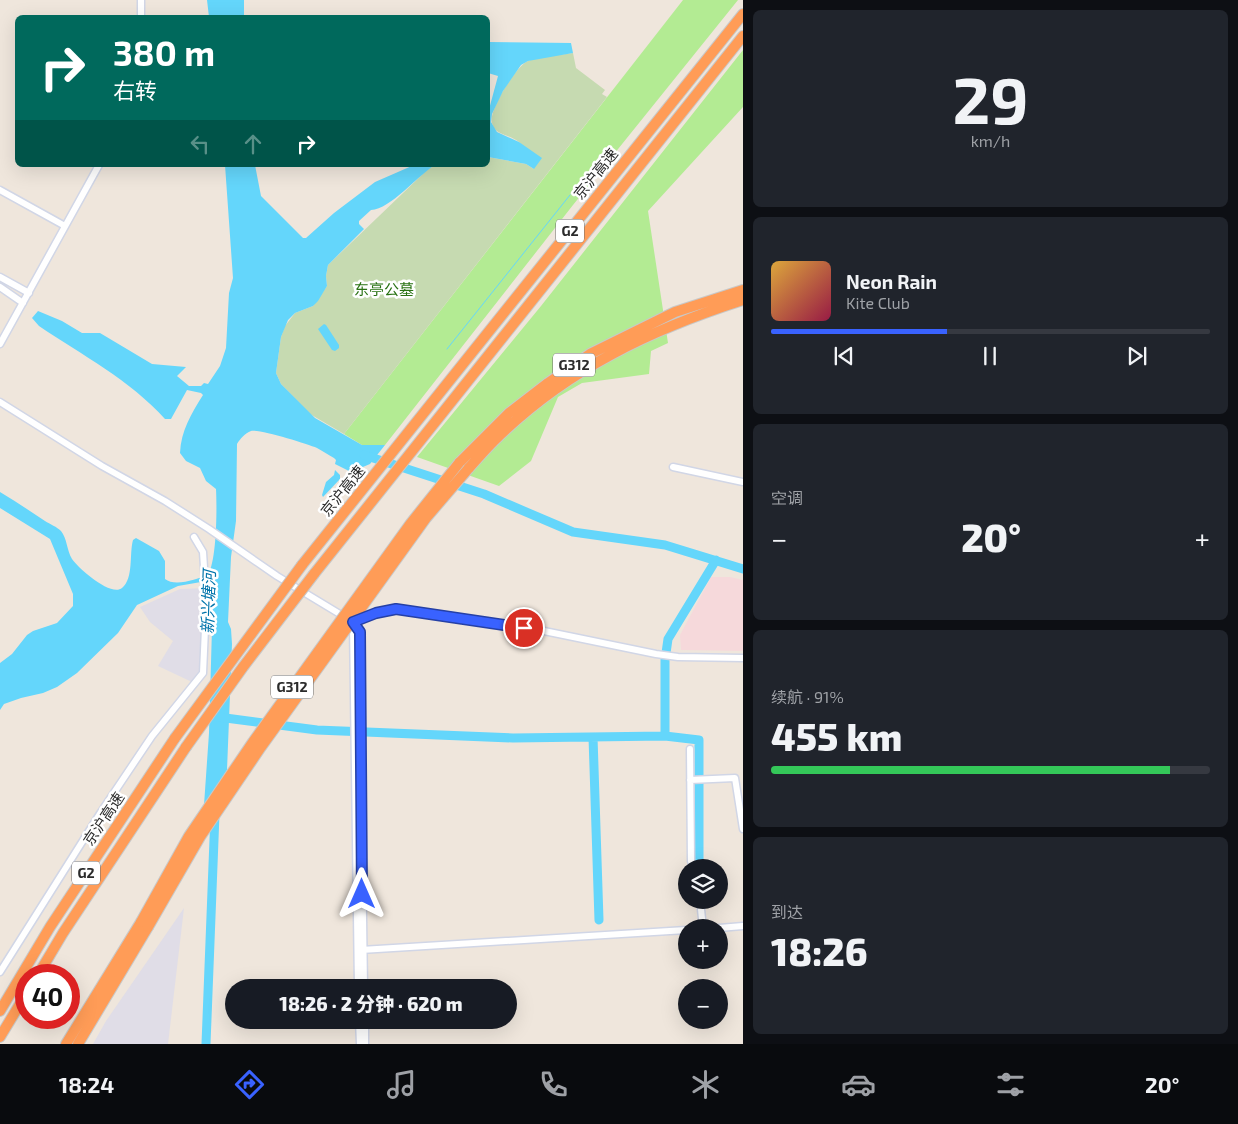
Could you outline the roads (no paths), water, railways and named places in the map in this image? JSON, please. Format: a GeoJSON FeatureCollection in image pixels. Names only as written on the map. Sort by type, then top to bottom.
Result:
{"type":"FeatureCollection","features":[{"type":"Feature","properties":{"kind":"highway","name":"京沪高速"},"geometry":{"type":"LineString","coordinates":[[0,1011],[50,927],[175,738],[302,565],[743,14]]}},
{"type":"Feature","properties":{"kind":"highway","name":"京沪高速"},"geometry":{"type":"LineString","coordinates":[[45,964],[186,747],[243,666],[410,452],[743,36]]}},
{"type":"Feature","properties":{"kind":"highway","name":"G312"},"geometry":{"type":"LineString","coordinates":[[66,1044],[200,837],[261,747],[464,466],[528,411],[562,385],[596,363],[743,290]]}},
{"type":"Feature","properties":{"kind":"highway","name":"G312"},"geometry":{"type":"LineString","coordinates":[[710,305],[743,300]]}},
{"type":"Feature","properties":{"kind":"highway","name":"G312"},"geometry":{"type":"LineString","coordinates":[[78,1044],[144,924]]}},
{"type":"Feature","properties":{"kind":"highway"},"geometry":{"type":"LineString","coordinates":[[0,1037],[15,1012]]}},
{"type":"Feature","properties":{"kind":"street"},"geometry":{"type":"LineString","coordinates":[[141,15],[142,0]]}},
{"type":"Feature","properties":{"kind":"street"},"geometry":{"type":"LineString","coordinates":[[0,344],[98,167]]}},
{"type":"Feature","properties":{"kind":"street"},"geometry":{"type":"LineString","coordinates":[[0,190],[65,226]]}},
{"type":"Feature","properties":{"kind":"street"},"geometry":{"type":"LineString","coordinates":[[0,277],[29,293]]}},
{"type":"Feature","properties":{"kind":"street"},"geometry":{"type":"LineString","coordinates":[[0,287],[23,303]]}},
{"type":"Feature","properties":{"kind":"street"},"geometry":{"type":"LineString","coordinates":[[0,402],[102,466],[165,501],[276,576],[353,622]]}},
{"type":"Feature","properties":{"kind":"street"},"geometry":{"type":"LineString","coordinates":[[673,467],[743,482]]}},
{"type":"Feature","properties":{"kind":"street"},"geometry":{"type":"LineString","coordinates":[[0,972],[100,812],[152,736],[203,673],[206,615],[204,579],[202,552],[194,537]]}},
{"type":"Feature","properties":{"kind":"street"},"geometry":{"type":"LineString","coordinates":[[353,622],[376,613],[396,609],[544,631],[656,654],[678,657],[743,658]]}},
{"type":"Feature","properties":{"kind":"street"},"geometry":{"type":"LineString","coordinates":[[353,622],[360,950],[358,979]]}},
{"type":"Feature","properties":{"kind":"street"},"geometry":{"type":"LineString","coordinates":[[690,748],[691,859]]}},
{"type":"Feature","properties":{"kind":"street"},"geometry":{"type":"LineString","coordinates":[[690,780],[736,778],[743,829]]}},
{"type":"Feature","properties":{"kind":"street"},"geometry":{"type":"LineString","coordinates":[[728,927],[743,926]]}},
{"type":"Feature","properties":{"kind":"street"},"geometry":{"type":"LineString","coordinates":[[360,950],[678,930]]}},
{"type":"Feature","properties":{"kind":"street"},"geometry":{"type":"LineString","coordinates":[[360,950],[363,979]]}},
{"type":"Feature","properties":{"kind":"street"},"geometry":{"type":"LineString","coordinates":[[359,1029],[360,1044]]}},
{"type":"Feature","properties":{"kind":"street"},"geometry":{"type":"LineString","coordinates":[[365,1029],[365,1044]]}},
{"type":"Feature","properties":{"kind":"water"},"geometry":{"type":"Polygon","coordinates":[[[207,0],[244,0],[244,15],[209,15],[207,0]]]}},
{"type":"Feature","properties":{"kind":"water"},"geometry":{"type":"Polygon","coordinates":[[[490,42],[571,43],[573,53],[528,61],[521,65],[503,91],[492,114],[491,122],[497,132],[519,142],[542,158],[534,169],[526,164],[490,157],[490,106],[498,76],[490,74],[490,42]]]}},
{"type":"Feature","properties":{"kind":"water"},"geometry":{"type":"Polygon","coordinates":[[[225,167],[255,167],[261,196],[303,238],[306,238],[334,213],[375,182],[409,167],[432,167],[387,204],[371,210],[359,221],[359,224],[364,229],[328,265],[327,286],[318,301],[313,306],[295,313],[288,320],[281,337],[276,373],[281,384],[315,418],[362,445],[385,445],[370,464],[351,472],[335,464],[336,460],[334,458],[317,448],[273,434],[251,431],[243,436],[237,444],[236,521],[231,557],[228,622],[231,629],[232,644],[227,770],[204,805],[209,733],[213,593],[209,584],[201,582],[178,586],[137,605],[118,633],[77,673],[57,687],[4,704],[0,710],[0,663],[12,654],[27,635],[57,623],[73,606],[73,594],[50,539],[0,508],[0,492],[59,530],[65,537],[72,559],[88,575],[111,589],[117,590],[126,584],[130,572],[133,540],[136,538],[159,551],[165,561],[165,579],[174,582],[186,582],[208,575],[215,546],[216,489],[206,481],[200,468],[186,461],[180,453],[185,430],[203,395],[187,390],[171,419],[165,419],[137,392],[39,326],[32,318],[38,311],[62,321],[82,333],[100,333],[152,364],[186,367],[177,376],[189,386],[201,386],[204,383],[208,384],[220,366],[226,348],[229,293],[233,278],[225,167]]]}},
{"type":"Feature","properties":{"kind":"water"},"geometry":{"type":"Polygon","coordinates":[[[324,324],[339,345],[339,348],[335,351],[332,350],[318,329],[324,324]]]}},
{"type":"Feature","properties":{"kind":"water"},"geometry":{"type":"Polygon","coordinates":[[[335,470],[340,475],[340,479],[323,497],[326,482],[334,475],[335,470]]]}},
{"type":"Feature","properties":{"kind":"waterway"},"geometry":{"type":"LineString","coordinates":[[447,349],[570,195]]}},
{"type":"Feature","properties":{"kind":"waterway"},"geometry":{"type":"LineString","coordinates":[[364,455],[484,494],[573,532],[665,545],[743,569]]}},
{"type":"Feature","properties":{"kind":"waterway"},"geometry":{"type":"LineString","coordinates":[[218,717],[317,730],[513,738],[665,736],[665,660],[668,639],[716,560]]}},
{"type":"Feature","properties":{"kind":"waterway"},"geometry":{"type":"LineString","coordinates":[[665,736],[699,740],[699,859]]}},
{"type":"Feature","properties":{"kind":"waterway"},"geometry":{"type":"LineString","coordinates":[[593,737],[599,920]]}},
{"type":"Feature","properties":{"kind":"waterway","name":"新兴塘河"},"geometry":{"type":"LineString","coordinates":[[206,1044],[215,814]]}},
{"type":"Feature","properties":{"kind":"park label","name":"东亭公墓"},"geometry":{"type":"Point","coordinates":[384,290]}}]}
